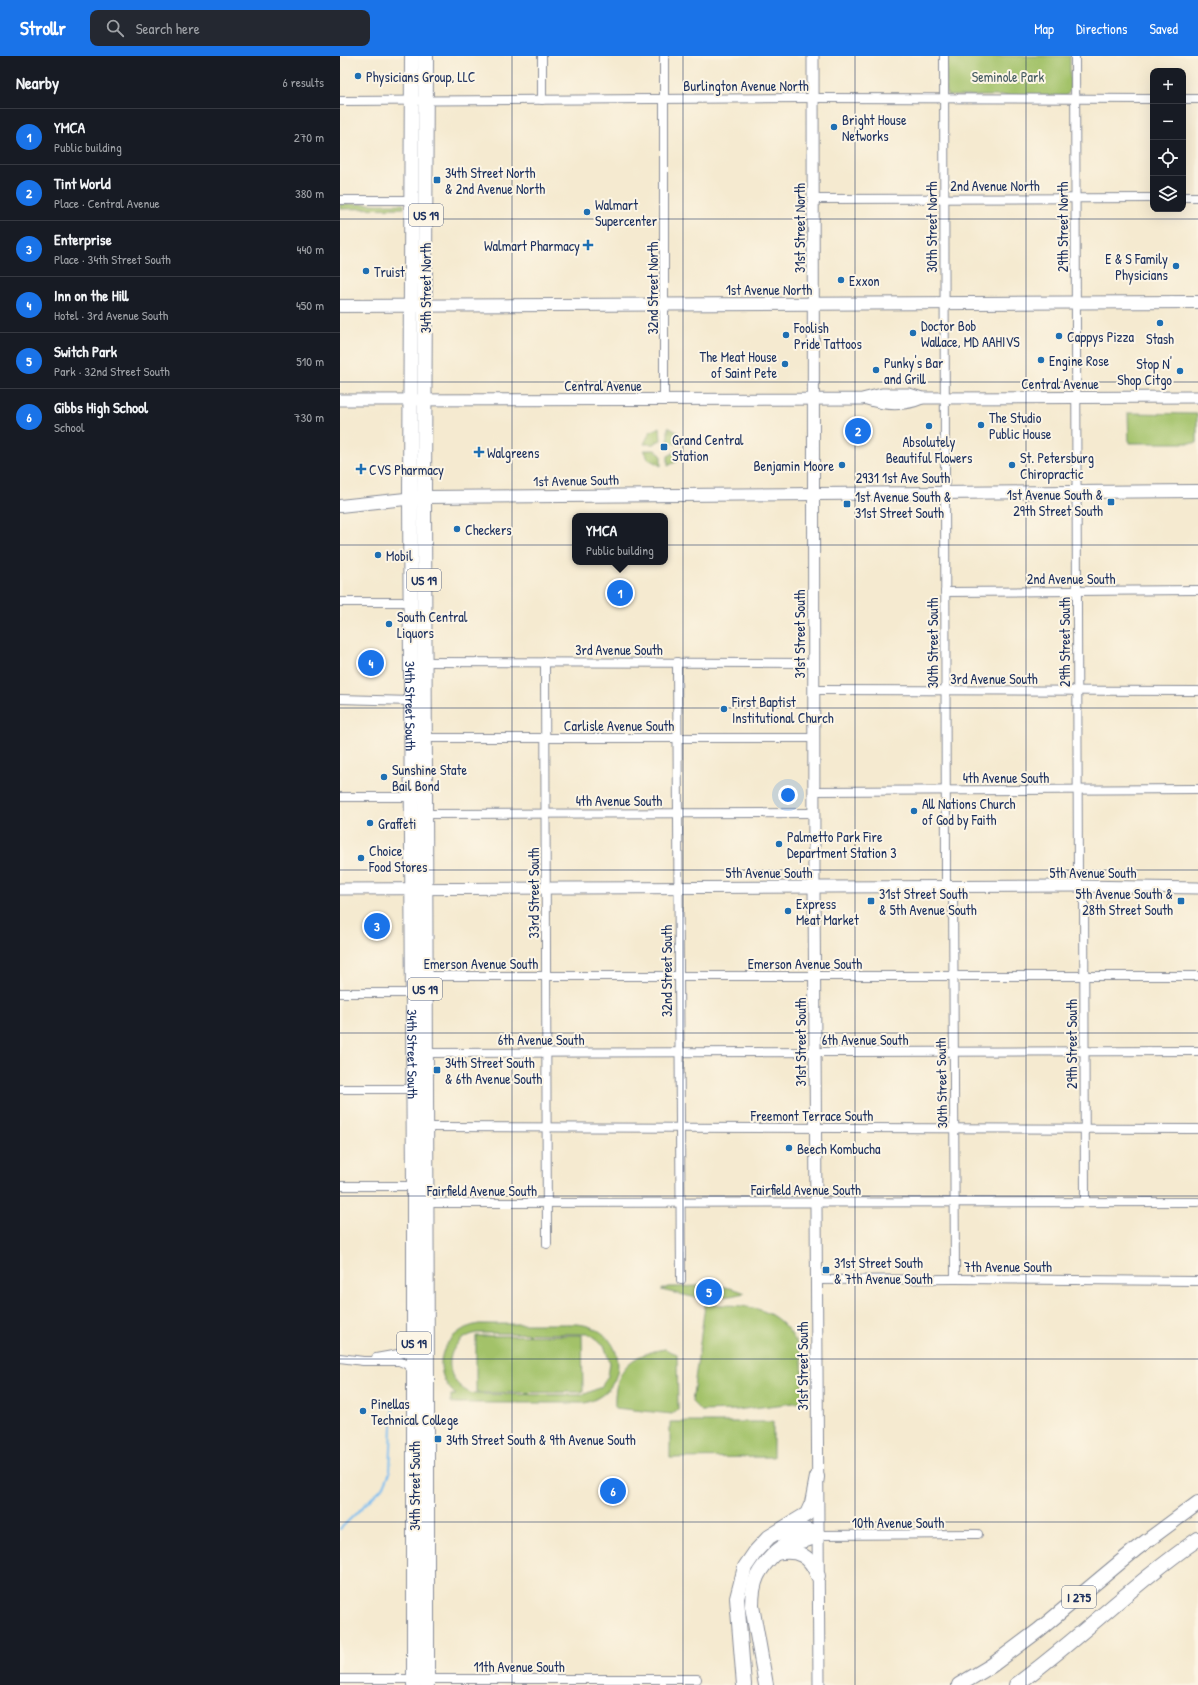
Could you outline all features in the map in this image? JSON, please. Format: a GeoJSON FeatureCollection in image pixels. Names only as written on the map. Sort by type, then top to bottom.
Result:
{"type":"FeatureCollection","features":[{"type":"Feature","properties":{"kind":"highway","name":"34th Street North"},"geometry":{"type":"LineString","coordinates":[[412,56],[418,100],[426,208],[425,306],[418,400]]}},
{"type":"Feature","properties":{"kind":"highway","name":"34th Street North"},"geometry":{"type":"LineString","coordinates":[[418,400],[411,306],[411,170],[418,100],[426,56]]}},
{"type":"Feature","properties":{"kind":"highway"},"geometry":{"type":"LineString","coordinates":[[411,170],[417,198],[426,208]]}},
{"type":"Feature","properties":{"kind":"highway","name":"34th Street South"},"geometry":{"type":"LineString","coordinates":[[418,400],[417,498],[424,581],[425,738],[425,814],[418,889]]}},
{"type":"Feature","properties":{"kind":"highway","name":"34th Street South"},"geometry":{"type":"LineString","coordinates":[[417,498],[410,545],[411,797],[418,889],[419,976],[420,1203],[414,1372],[420,1682]]}},
{"type":"Feature","properties":{"kind":"highway"},"geometry":{"type":"LineString","coordinates":[[410,545],[419,548],[419,577],[424,581]]}},
{"type":"Feature","properties":{"kind":"highway"},"geometry":{"type":"LineString","coordinates":[[411,606],[419,614],[419,654],[424,662]]}},
{"type":"Feature","properties":{"kind":"highway"},"geometry":{"type":"LineString","coordinates":[[411,701],[419,711],[420,746],[425,754]]}},
{"type":"Feature","properties":{"kind":"highway","name":"34th Street South"},"geometry":{"type":"LineString","coordinates":[[419,1089],[425,1128],[420,1186]]}},
{"type":"Feature","properties":{"kind":"highway","name":"34th Street South"},"geometry":{"type":"LineString","coordinates":[[420,1203],[428,1378],[420,1682]]}},
{"type":"Feature","properties":{"kind":"highway"},"geometry":{"type":"LineString","coordinates":[[414,1351],[428,1378]]}},
{"type":"Feature","properties":{"kind":"highway"},"geometry":{"type":"LineString","coordinates":[[744,1685],[737,1598],[745,1567],[756,1551],[769,1537],[807,1514],[812,1503],[817,1477]]}},
{"type":"Feature","properties":{"kind":"highway","name":"I 275"},"geometry":{"type":"LineString","coordinates":[[959,1685],[991,1666],[1039,1630],[1136,1549],[1197,1503]]}},
{"type":"Feature","properties":{"kind":"highway"},"geometry":{"type":"LineString","coordinates":[[769,1537],[807,1530],[818,1535]]}},
{"type":"Feature","properties":{"kind":"highway"},"geometry":{"type":"LineString","coordinates":[[766,1685],[754,1619],[752,1594],[761,1567],[783,1546],[809,1540],[818,1535]]}},
{"type":"Feature","properties":{"kind":"highway","name":"I 275"},"geometry":{"type":"LineString","coordinates":[[1016,1685],[1080,1635],[1172,1558],[1197,1540]]}},
{"type":"Feature","properties":{"kind":"highway"},"geometry":{"type":"LineString","coordinates":[[775,1554],[787,1551],[802,1555],[812,1562],[818,1576]]}},
{"type":"Feature","properties":{"kind":"main road","name":"1st Avenue North"},"geometry":{"type":"LineString","coordinates":[[340,306],[1198,302]]}},
{"type":"Feature","properties":{"kind":"main road"},"geometry":{"type":"LineString","coordinates":[[1076,492],[1198,491]]}},
{"type":"Feature","properties":{"kind":"main road","name":"2931 1st Ave South"},"geometry":{"type":"LineString","coordinates":[[814,493],[1076,492]]}},
{"type":"Feature","properties":{"kind":"main road","name":"1st Avenue South"},"geometry":{"type":"LineString","coordinates":[[340,506],[417,498],[814,493]]}},
{"type":"Feature","properties":{"kind":"street"},"geometry":{"type":"LineString","coordinates":[[542,56],[542,100]]}},
{"type":"Feature","properties":{"kind":"street","name":"32nd Street North"},"geometry":{"type":"LineString","coordinates":[[664,56],[664,401]]}},
{"type":"Feature","properties":{"kind":"street","name":"31st Street North"},"geometry":{"type":"LineString","coordinates":[[813,56],[814,399]]}},
{"type":"Feature","properties":{"kind":"street","name":"30th Street North"},"geometry":{"type":"LineString","coordinates":[[944,56],[945,398]]}},
{"type":"Feature","properties":{"kind":"street","name":"29th Street North"},"geometry":{"type":"LineString","coordinates":[[1075,56],[1075,398]]}},
{"type":"Feature","properties":{"kind":"street","name":"Burlington Avenue North"},"geometry":{"type":"LineString","coordinates":[[340,101],[813,98],[1150,99]]}},
{"type":"Feature","properties":{"kind":"street"},"geometry":{"type":"LineString","coordinates":[[1186,99],[1198,99]]}},
{"type":"Feature","properties":{"kind":"street"},"geometry":{"type":"LineString","coordinates":[[1186,197],[1198,197]]}},
{"type":"Feature","properties":{"kind":"street","name":"2nd Avenue North"},"geometry":{"type":"LineString","coordinates":[[814,199],[1150,198]]}},
{"type":"Feature","properties":{"kind":"street"},"geometry":{"type":"LineString","coordinates":[[340,200],[411,200]]}},
{"type":"Feature","properties":{"kind":"street","name":"Central Avenue"},"geometry":{"type":"LineString","coordinates":[[340,400],[664,401],[867,399],[882,394],[909,394],[922,398],[1198,397]]}},
{"type":"Feature","properties":{"kind":"street","name":"30th Street South"},"geometry":{"type":"LineString","coordinates":[[945,398],[946,790],[954,1051],[955,1279]]}},
{"type":"Feature","properties":{"kind":"street","name":"29th Street South"},"geometry":{"type":"LineString","coordinates":[[1075,398],[1078,789],[1084,976],[1085,1202]]}},
{"type":"Feature","properties":{"kind":"street","name":"31st Street South"},"geometry":{"type":"LineString","coordinates":[[814,399],[814,887],[817,1202],[818,1685]]}},
{"type":"Feature","properties":{"kind":"street","name":"2nd Avenue South"},"geometry":{"type":"LineString","coordinates":[[945,592],[1198,590]]}},
{"type":"Feature","properties":{"kind":"street"},"geometry":{"type":"LineString","coordinates":[[340,602],[411,606]]}},
{"type":"Feature","properties":{"kind":"street","name":"3rd Avenue South"},"geometry":{"type":"LineString","coordinates":[[424,662],[814,663]]}},
{"type":"Feature","properties":{"kind":"street","name":"33rd Street South"},"geometry":{"type":"LineString","coordinates":[[545,662],[547,1244]]}},
{"type":"Feature","properties":{"kind":"street","name":"32nd Street South"},"geometry":{"type":"LineString","coordinates":[[677,662],[681,1280]]}},
{"type":"Feature","properties":{"kind":"street","name":"3rd Avenue South"},"geometry":{"type":"LineString","coordinates":[[814,690],[1198,691]]}},
{"type":"Feature","properties":{"kind":"street"},"geometry":{"type":"LineString","coordinates":[[340,699],[411,701]]}},
{"type":"Feature","properties":{"kind":"street","name":"Carlisle Avenue South"},"geometry":{"type":"LineString","coordinates":[[425,738],[814,738]]}},
{"type":"Feature","properties":{"kind":"street","name":"4th Avenue South"},"geometry":{"type":"LineString","coordinates":[[814,791],[1198,789]]}},
{"type":"Feature","properties":{"kind":"street"},"geometry":{"type":"LineString","coordinates":[[340,797],[411,797]]}},
{"type":"Feature","properties":{"kind":"street","name":"4th Avenue South"},"geometry":{"type":"LineString","coordinates":[[425,814],[814,813]]}},
{"type":"Feature","properties":{"kind":"street","name":"5th Avenue South"},"geometry":{"type":"LineString","coordinates":[[340,889],[1081,886],[1198,888]]}},
{"type":"Feature","properties":{"kind":"street","name":"Emerson Avenue South"},"geometry":{"type":"LineString","coordinates":[[419,976],[1198,976]]}},
{"type":"Feature","properties":{"kind":"street"},"geometry":{"type":"LineString","coordinates":[[340,993],[419,993]]}},
{"type":"Feature","properties":{"kind":"street","name":"6th Avenue South"},"geometry":{"type":"LineString","coordinates":[[419,1053],[1198,1051]]}},
{"type":"Feature","properties":{"kind":"street"},"geometry":{"type":"LineString","coordinates":[[340,1089],[419,1089]]}},
{"type":"Feature","properties":{"kind":"street","name":"Freemont Terrace South"},"geometry":{"type":"LineString","coordinates":[[425,1128],[1198,1129]]}},
{"type":"Feature","properties":{"kind":"street","name":"Fairfield Avenue South"},"geometry":{"type":"LineString","coordinates":[[340,1186],[420,1186]]}},
{"type":"Feature","properties":{"kind":"street","name":"Fairfield Avenue South"},"geometry":{"type":"LineString","coordinates":[[420,1203],[1198,1202]]}},
{"type":"Feature","properties":{"kind":"street","name":"7th Avenue South"},"geometry":{"type":"LineString","coordinates":[[817,1280],[955,1279],[1198,1281]]}},
{"type":"Feature","properties":{"kind":"street"},"geometry":{"type":"LineString","coordinates":[[363,1362],[396,1353],[414,1351]]}},
{"type":"Feature","properties":{"kind":"street"},"geometry":{"type":"LineString","coordinates":[[340,1358],[363,1362],[399,1362],[406,1364],[414,1372]]}},
{"type":"Feature","properties":{"kind":"street","name":"10th Avenue South"},"geometry":{"type":"LineString","coordinates":[[818,1535],[978,1534]]}},
{"type":"Feature","properties":{"kind":"street","name":"11th Avenue South"},"geometry":{"type":"LineString","coordinates":[[340,1679],[420,1682],[662,1682],[697,1679]]}},
{"type":"Feature","properties":{"kind":"green space","name":"Seminole Park"},"geometry":{"type":"Polygon","coordinates":[[[946,56],[1070,56],[1070,91],[1066,96],[948,96],[946,92],[946,56]]]}},
{"type":"Feature","properties":{"kind":"green space"},"geometry":{"type":"Polygon","coordinates":[[[340,204],[404,204],[404,208],[340,209],[340,204]]]}},
{"type":"Feature","properties":{"kind":"green space"},"geometry":{"type":"Polygon","coordinates":[[[1128,413],[1197,414],[1197,443],[1129,443],[1128,413]]]}},
{"type":"Feature","properties":{"kind":"green space"},"geometry":{"type":"Polygon","coordinates":[[[660,427],[661,440],[655,444],[644,444],[650,432],[660,427]]]}},
{"type":"Feature","properties":{"kind":"green space"},"geometry":{"type":"Polygon","coordinates":[[[668,427],[677,432],[684,444],[675,444],[668,440],[668,427]]]}},
{"type":"Feature","properties":{"kind":"green space"},"geometry":{"type":"Polygon","coordinates":[[[644,450],[655,450],[661,455],[661,466],[648,459],[644,450]]]}},
{"type":"Feature","properties":{"kind":"green space"},"geometry":{"type":"Polygon","coordinates":[[[675,450],[684,450],[679,460],[668,466],[668,456],[675,452],[675,450]]]}},
{"type":"Feature","properties":{"kind":"green space"},"geometry":{"type":"Polygon","coordinates":[[[717,1286],[727,1287],[745,1293],[731,1296],[697,1298],[661,1290],[669,1287],[717,1286]]]}},
{"type":"Feature","properties":{"kind":"green space"},"geometry":{"type":"Polygon","coordinates":[[[705,1305],[729,1305],[762,1310],[781,1322],[793,1337],[801,1355],[802,1402],[736,1410],[701,1411],[692,1402],[705,1305]]]}},
{"type":"Feature","properties":{"kind":"green space"},"geometry":{"type":"Polygon","coordinates":[[[479,1324],[576,1324],[593,1328],[605,1336],[614,1347],[618,1360],[617,1373],[611,1386],[601,1396],[585,1403],[451,1403],[451,1395],[456,1395],[447,1385],[442,1374],[441,1363],[443,1352],[448,1342],[456,1334],[466,1328],[479,1324]],[[477,1333],[466,1337],[457,1344],[452,1352],[450,1362],[451,1371],[455,1380],[462,1388],[473,1394],[583,1395],[601,1387],[608,1376],[610,1363],[604,1345],[589,1334],[477,1333]]]}},
{"type":"Feature","properties":{"kind":"green space"},"geometry":{"type":"Polygon","coordinates":[[[582,1335],[583,1392],[476,1393],[476,1336],[582,1335]]]}},
{"type":"Feature","properties":{"kind":"green space"},"geometry":{"type":"Polygon","coordinates":[[[665,1349],[677,1354],[678,1409],[672,1414],[615,1408],[617,1384],[626,1366],[642,1355],[665,1349]]]}},
{"type":"Feature","properties":{"kind":"green space"},"geometry":{"type":"Polygon","coordinates":[[[670,1422],[773,1422],[773,1457],[670,1458],[670,1422]]]}},
{"type":"Feature","properties":{"kind":"waterway"},"geometry":{"type":"LineString","coordinates":[[340,1529],[384,1486],[390,1472],[393,1404]]}},
{"type":"Feature","properties":{"kind":"place","name":"Physicians Group, LLC"},"geometry":{"type":"Point","coordinates":[358,76]}},
{"type":"Feature","properties":{"kind":"place","name":"Bright House Networks"},"geometry":{"type":"Point","coordinates":[834,127]}},
{"type":"Feature","properties":{"kind":"place","name":"34th Street North & 2nd Avenue North"},"geometry":{"type":"Point","coordinates":[437,180]}},
{"type":"Feature","properties":{"kind":"place","name":"Walmart Supercenter"},"geometry":{"type":"Point","coordinates":[587,212]}},
{"type":"Feature","properties":{"kind":"place","name":"Walmart Pharmacy"},"geometry":{"type":"Point","coordinates":[588,245]}},
{"type":"Feature","properties":{"kind":"place","name":"E & S Family Physicians"},"geometry":{"type":"Point","coordinates":[1176,266]}},
{"type":"Feature","properties":{"kind":"place","name":"Truist"},"geometry":{"type":"Point","coordinates":[366,271]}},
{"type":"Feature","properties":{"kind":"place","name":"Exxon"},"geometry":{"type":"Point","coordinates":[841,280]}},
{"type":"Feature","properties":{"kind":"place","name":"Stash"},"geometry":{"type":"Point","coordinates":[1160,323]}},
{"type":"Feature","properties":{"kind":"place","name":"Doctor Bob Wallace, MD AAHIVS"},"geometry":{"type":"Point","coordinates":[913,333]}},
{"type":"Feature","properties":{"kind":"place","name":"Foolish Pride Tattoos"},"geometry":{"type":"Point","coordinates":[786,335]}},
{"type":"Feature","properties":{"kind":"place","name":"Cappys Pizza"},"geometry":{"type":"Point","coordinates":[1059,336]}},
{"type":"Feature","properties":{"kind":"place","name":"Engine Rose"},"geometry":{"type":"Point","coordinates":[1041,360]}},
{"type":"Feature","properties":{"kind":"place","name":"The Meat House of Saint Pete"},"geometry":{"type":"Point","coordinates":[785,364]}},
{"type":"Feature","properties":{"kind":"place","name":"Punky's Bar and Grill"},"geometry":{"type":"Point","coordinates":[876,370]}},
{"type":"Feature","properties":{"kind":"place","name":"Stop N' Shop Citgo"},"geometry":{"type":"Point","coordinates":[1180,371]}},
{"type":"Feature","properties":{"kind":"place","name":"The Studio Public House"},"geometry":{"type":"Point","coordinates":[981,425]}},
{"type":"Feature","properties":{"kind":"place","name":"Absolutely Beautiful Flowers"},"geometry":{"type":"Point","coordinates":[929,426]}},
{"type":"Feature","properties":{"kind":"place","name":"Tint World"},"geometry":{"type":"Point","coordinates":[858,431]}},
{"type":"Feature","properties":{"kind":"place","name":"Grand Central Station"},"geometry":{"type":"Point","coordinates":[664,447]}},
{"type":"Feature","properties":{"kind":"place","name":"Walgreens"},"geometry":{"type":"Point","coordinates":[479,452]}},
{"type":"Feature","properties":{"kind":"place","name":"Benjamin Moore"},"geometry":{"type":"Point","coordinates":[842,465]}},
{"type":"Feature","properties":{"kind":"place","name":"St. Petersburg Chiropractic"},"geometry":{"type":"Point","coordinates":[1012,465]}},
{"type":"Feature","properties":{"kind":"place","name":"CVS Pharmacy"},"geometry":{"type":"Point","coordinates":[361,469]}},
{"type":"Feature","properties":{"kind":"place","name":"1st Avenue South & 29th Street South"},"geometry":{"type":"Point","coordinates":[1111,502]}},
{"type":"Feature","properties":{"kind":"place","name":"1st Avenue South & 31st Street South"},"geometry":{"type":"Point","coordinates":[847,504]}},
{"type":"Feature","properties":{"kind":"place","name":"Checkers"},"geometry":{"type":"Point","coordinates":[457,529]}},
{"type":"Feature","properties":{"kind":"place","name":"Mobil"},"geometry":{"type":"Point","coordinates":[378,555]}},
{"type":"Feature","properties":{"kind":"place","name":"YMCA"},"geometry":{"type":"Point","coordinates":[620,593]}},
{"type":"Feature","properties":{"kind":"place","name":"South Central Liquors"},"geometry":{"type":"Point","coordinates":[389,624]}},
{"type":"Feature","properties":{"kind":"place","name":"Inn on the Hill"},"geometry":{"type":"Point","coordinates":[371,663]}},
{"type":"Feature","properties":{"kind":"place","name":"First Baptist Institutional Church"},"geometry":{"type":"Point","coordinates":[724,709]}},
{"type":"Feature","properties":{"kind":"place","name":"Sunshine State Bail Bond"},"geometry":{"type":"Point","coordinates":[384,777]}},
{"type":"Feature","properties":{"kind":"place","name":"All Nations Church of God by Faith"},"geometry":{"type":"Point","coordinates":[914,811]}},
{"type":"Feature","properties":{"kind":"place","name":"Graffeti"},"geometry":{"type":"Point","coordinates":[370,823]}},
{"type":"Feature","properties":{"kind":"place","name":"Palmetto Park Fire Department Station 3"},"geometry":{"type":"Point","coordinates":[779,844]}},
{"type":"Feature","properties":{"kind":"place","name":"Choice Food Stores"},"geometry":{"type":"Point","coordinates":[361,858]}},
{"type":"Feature","properties":{"kind":"place","name":"31st Street South & 5th Avenue South"},"geometry":{"type":"Point","coordinates":[871,901]}},
{"type":"Feature","properties":{"kind":"place","name":"5th Avenue South & 28th Street South"},"geometry":{"type":"Point","coordinates":[1181,901]}},
{"type":"Feature","properties":{"kind":"place","name":"Express Meat Market"},"geometry":{"type":"Point","coordinates":[788,911]}},
{"type":"Feature","properties":{"kind":"place","name":"Enterprise"},"geometry":{"type":"Point","coordinates":[377,926]}},
{"type":"Feature","properties":{"kind":"place","name":"34th Street South & 6th Avenue South"},"geometry":{"type":"Point","coordinates":[437,1070]}},
{"type":"Feature","properties":{"kind":"place","name":"Beech Kombucha"},"geometry":{"type":"Point","coordinates":[789,1148]}},
{"type":"Feature","properties":{"kind":"place","name":"31st Street South & 7th Avenue South"},"geometry":{"type":"Point","coordinates":[826,1270]}},
{"type":"Feature","properties":{"kind":"place","name":"Switch Park"},"geometry":{"type":"Point","coordinates":[709,1292]}},
{"type":"Feature","properties":{"kind":"place","name":"Pinellas Technical College"},"geometry":{"type":"Point","coordinates":[363,1411]}},
{"type":"Feature","properties":{"kind":"place","name":"34th Street South & 9th Avenue South"},"geometry":{"type":"Point","coordinates":[438,1439]}},
{"type":"Feature","properties":{"kind":"place","name":"Gibbs High School"},"geometry":{"type":"Point","coordinates":[613,1491]}}]}
